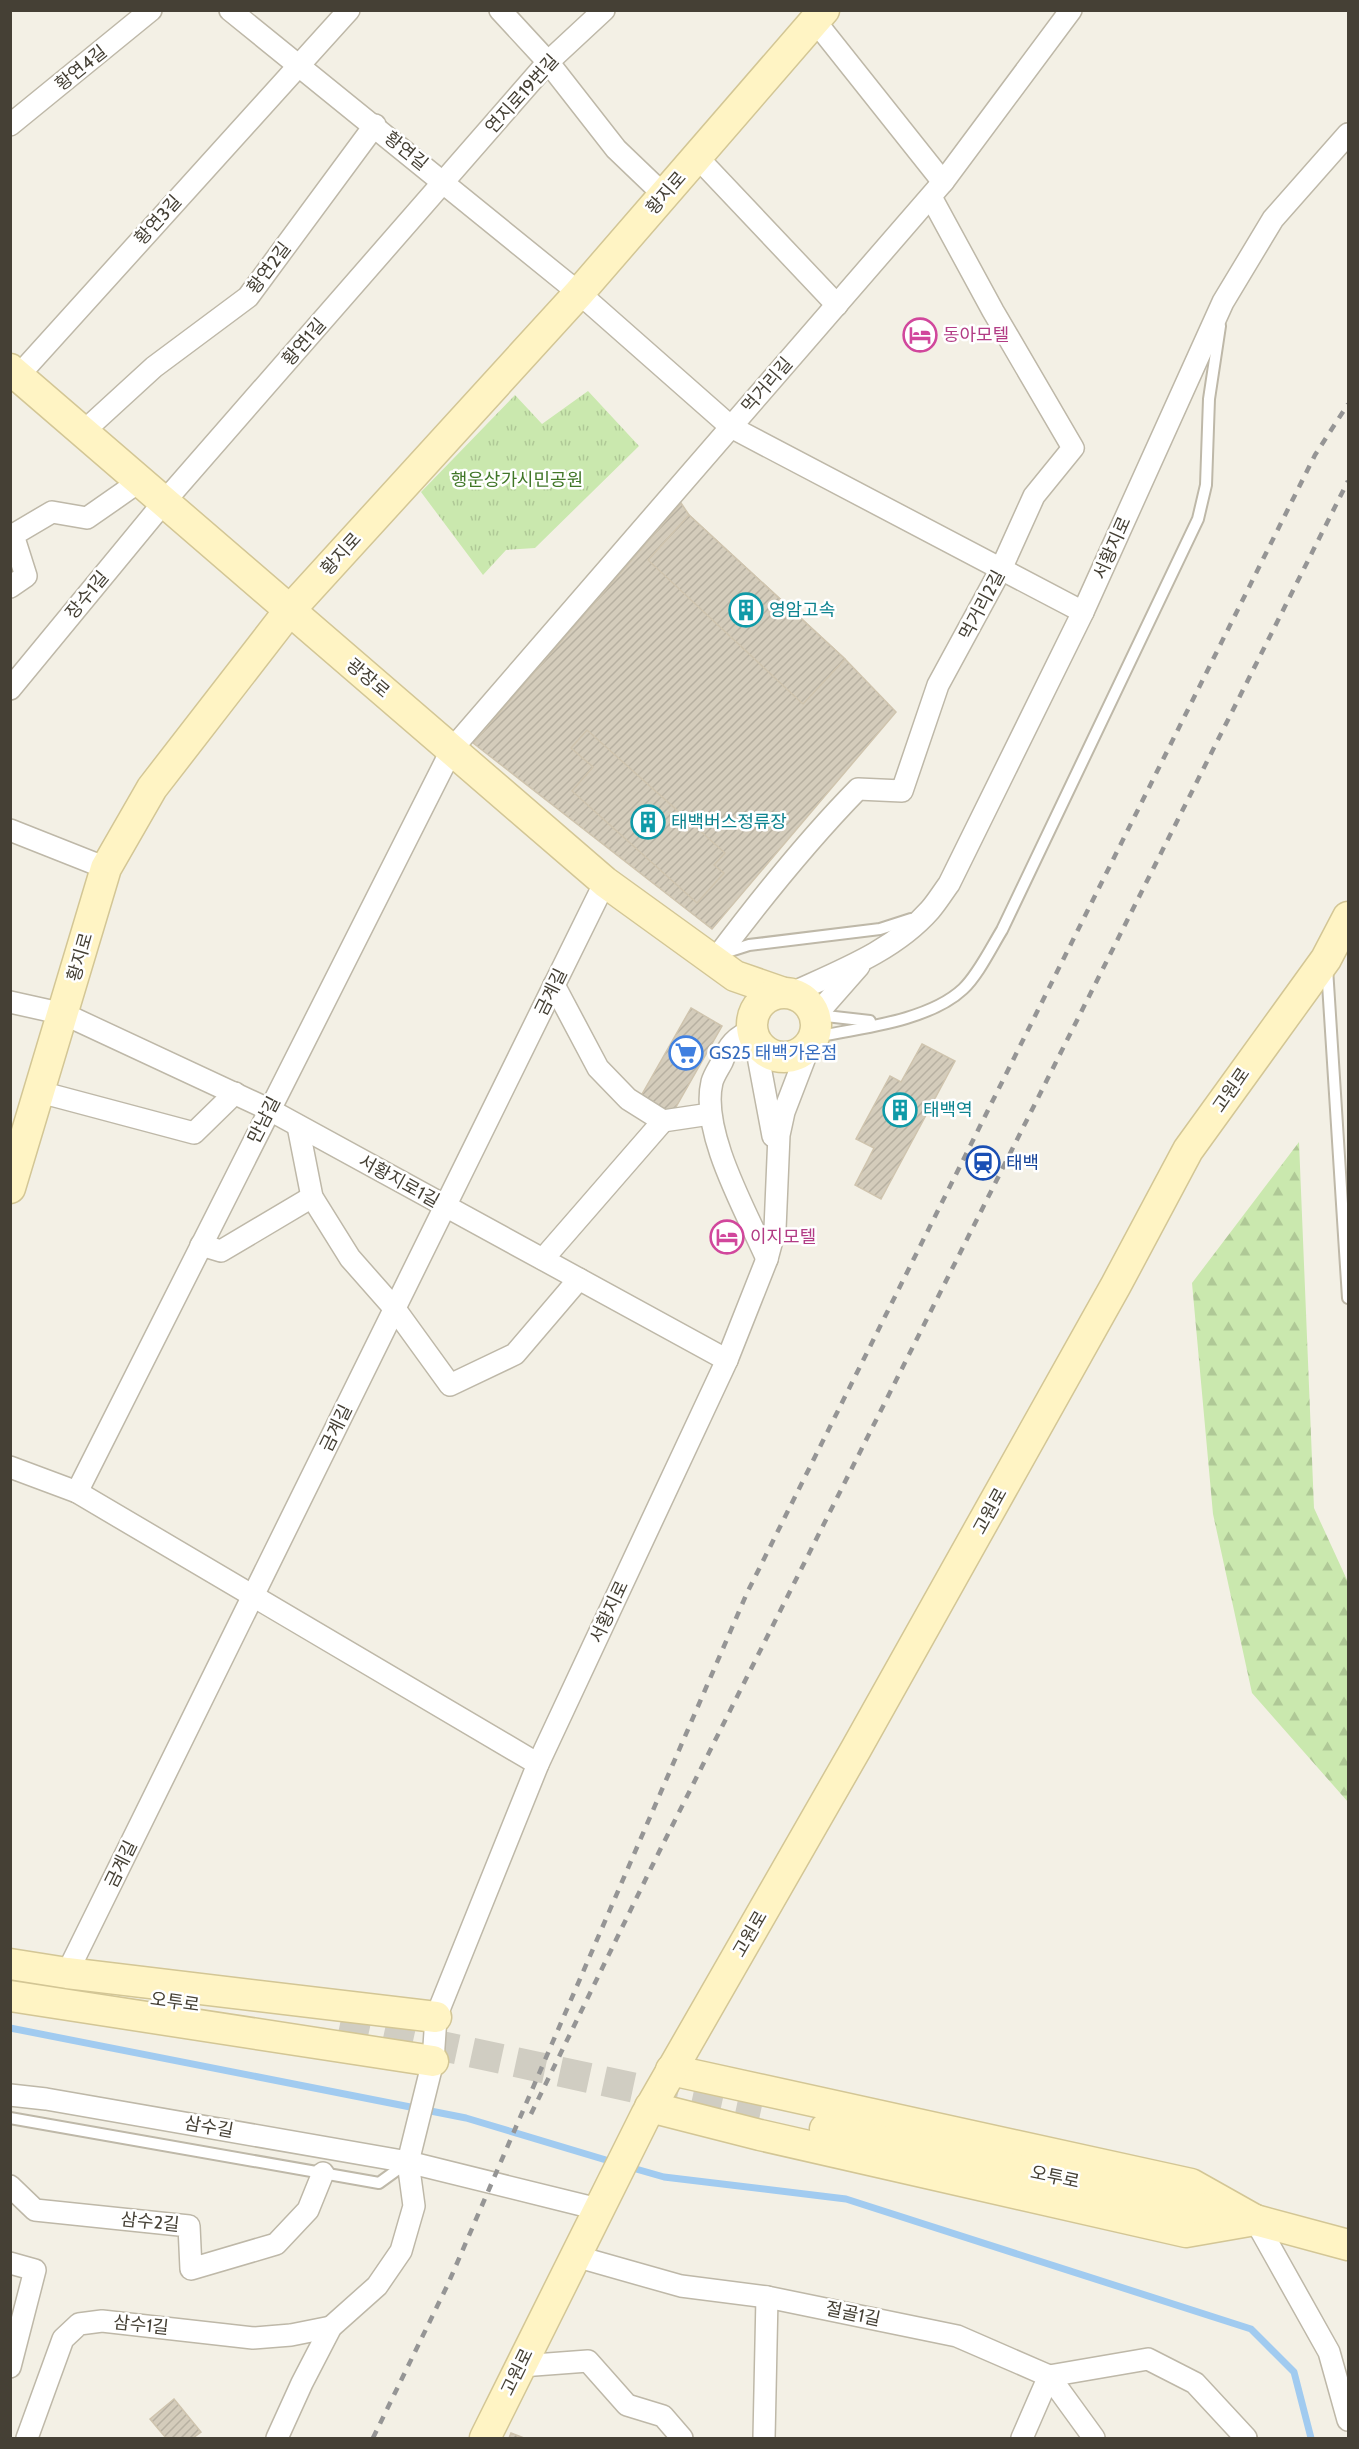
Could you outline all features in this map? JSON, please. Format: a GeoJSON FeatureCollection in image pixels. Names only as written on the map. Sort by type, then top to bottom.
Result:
{"type":"FeatureCollection","features":[{"type":"Feature","properties":{"kind":"street","name":"황연4길"},"geometry":{"type":"LineString","coordinates":[[10,125],[150,10]]}},
{"type":"Feature","properties":{"kind":"street","name":"황연길"},"geometry":{"type":"LineString","coordinates":[[231,10],[579,293],[731,427],[1083,612]]}},
{"type":"Feature","properties":{"kind":"street","name":"황연3길"},"geometry":{"type":"LineString","coordinates":[[15,372],[349,10]]}},
{"type":"Feature","properties":{"kind":"street"},"geometry":{"type":"LineString","coordinates":[[500,10],[549,62],[616,149],[664,195]]}},
{"type":"Feature","properties":{"kind":"street","name":"연지로19번길"},"geometry":{"type":"LineString","coordinates":[[445,183],[549,62],[604,10]]}},
{"type":"Feature","properties":{"kind":"street","name":"먹거리길"},"geometry":{"type":"LineString","coordinates":[[452,749],[937,189],[1071,10]]}},
{"type":"Feature","properties":{"kind":"street"},"geometry":{"type":"LineString","coordinates":[[820,16],[937,189]]}},
{"type":"Feature","properties":{"kind":"street","name":"황지로"},"geometry":{"type":"LineString","coordinates":[[10,1188],[106,868],[152,788],[289,611],[579,293],[820,16]]}},
{"type":"Feature","properties":{"kind":"street","name":"황연2길"},"geometry":{"type":"LineString","coordinates":[[83,432],[154,367],[248,297],[375,125]]}},
{"type":"Feature","properties":{"kind":"street","name":"서황지로"},"geometry":{"type":"LineString","coordinates":[[870,956],[903,934],[930,910],[949,884],[1083,612],[1223,302],[1273,219],[1348,134]]}},
{"type":"Feature","properties":{"kind":"street"},"geometry":{"type":"LineString","coordinates":[[697,157],[837,304]]}},
{"type":"Feature","properties":{"kind":"street","name":"황연1길"},"geometry":{"type":"LineString","coordinates":[[164,502],[445,183]]}},
{"type":"Feature","properties":{"kind":"street","name":"먹거리2길"},"geometry":{"type":"LineString","coordinates":[[725,968],[755,908],[837,810],[858,789],[902,791],[938,685],[1001,569],[1034,496],[1072,448],[993,311],[937,189]]}},
{"type":"Feature","properties":{"kind":"street","name":"광장로"},"geometry":{"type":"LineString","coordinates":[[15,372],[605,882],[725,968],[786,993]]}},
{"type":"Feature","properties":{"kind":"street"},"geometry":{"type":"LineString","coordinates":[[10,587],[26,576],[13,535],[52,512],[87,518],[140,481]]}},
{"type":"Feature","properties":{"kind":"street","name":"장수1길"},"geometry":{"type":"LineString","coordinates":[[10,688],[164,502]]}},
{"type":"Feature","properties":{"kind":"street","name":"만남길"},"geometry":{"type":"LineString","coordinates":[[77,1492],[452,749]]}},
{"type":"Feature","properties":{"kind":"street"},"geometry":{"type":"LineString","coordinates":[[10,830],[106,868]]}},
{"type":"Feature","properties":{"kind":"street","name":"금계길"},"geometry":{"type":"LineString","coordinates":[[67,1973],[605,882]]}},
{"type":"Feature","properties":{"kind":"street","name":"고원로"},"geometry":{"type":"LineString","coordinates":[[484,2439],[648,2111],[856,1749],[1116,1285],[1188,1150],[1326,959],[1348,917]]}},
{"type":"Feature","properties":{"kind":"street"},"geometry":{"type":"LineString","coordinates":[[725,968],[753,1030],[770,1054],[780,1057],[800,1054],[848,977],[870,956]]}},
{"type":"Feature","properties":{"kind":"street"},"geometry":{"type":"LineString","coordinates":[[777,1164],[768,1101],[753,1030],[755,1010],[770,996],[786,993],[870,956]]}},
{"type":"Feature","properties":{"kind":"street"},"geometry":{"type":"LineString","coordinates":[[554,986],[598,1068],[628,1099],[663,1121]]}},
{"type":"Feature","properties":{"kind":"street"},"geometry":{"type":"LineString","coordinates":[[777,1164],[784,1112],[813,1033],[802,997],[786,993]]}},
{"type":"Feature","properties":{"kind":"street","name":"서황지로1길"},"geometry":{"type":"LineString","coordinates":[[10,1002],[64,1014],[270,1110],[727,1360]]}},
{"type":"Feature","properties":{"kind":"street"},"geometry":{"type":"LineString","coordinates":[[753,1030],[743,1034],[729,1046],[712,1082],[710,1114],[717,1146],[767,1260]]}},
{"type":"Feature","properties":{"kind":"street"},"geometry":{"type":"LineString","coordinates":[[40,1092],[194,1133],[235,1094]]}},
{"type":"Feature","properties":{"kind":"street"},"geometry":{"type":"LineString","coordinates":[[543,1259],[663,1121],[710,1114]]}},
{"type":"Feature","properties":{"kind":"street"},"geometry":{"type":"LineString","coordinates":[[298,1126],[312,1197],[350,1258],[395,1309],[450,1385],[515,1354],[579,1280]]}},
{"type":"Feature","properties":{"kind":"street","name":"서황지로"},"geometry":{"type":"LineString","coordinates":[[408,2162],[433,2061],[436,2017],[538,1764],[727,1360],[767,1260],[775,1229],[777,1164]]}},
{"type":"Feature","properties":{"kind":"street"},"geometry":{"type":"LineString","coordinates":[[201,1245],[221,1251],[312,1197]]}},
{"type":"Feature","properties":{"kind":"street"},"geometry":{"type":"LineString","coordinates":[[10,1467],[77,1492],[538,1764]]}},
{"type":"Feature","properties":{"kind":"street"},"geometry":{"type":"LineString","coordinates":[[10,1964],[67,1973],[436,2017]]}},
{"type":"Feature","properties":{"kind":"street","name":"오투로"},"geometry":{"type":"LineString","coordinates":[[10,1979],[340,2024]]}},
{"type":"Feature","properties":{"kind":"street"},"geometry":{"type":"LineString","coordinates":[[10,1996],[433,2061]]}},
{"type":"Feature","properties":{"kind":"street"},"geometry":{"type":"LineString","coordinates":[[671,2070],[1191,2184],[1255,2220],[1329,2352],[1348,2420]]}},
{"type":"Feature","properties":{"kind":"street","name":"삼수길"},"geometry":{"type":"LineString","coordinates":[[10,2095],[57,2101],[408,2162],[598,2209]]}},
{"type":"Feature","properties":{"kind":"street"},"geometry":{"type":"LineString","coordinates":[[648,2111],[1186,2232],[1255,2220]]}},
{"type":"Feature","properties":{"kind":"street","name":"오투로"},"geometry":{"type":"LineString","coordinates":[[760,2115],[1255,2220],[1348,2245]]}},
{"type":"Feature","properties":{"kind":"street"},"geometry":{"type":"LineString","coordinates":[[277,2439],[302,2383],[331,2327],[376,2286],[401,2251],[414,2206],[408,2162]]}},
{"type":"Feature","properties":{"kind":"street","name":"삼수2길"},"geometry":{"type":"LineString","coordinates":[[10,2186],[35,2210],[189,2226],[191,2269],[276,2244],[308,2210],[323,2173]]}},
{"type":"Feature","properties":{"kind":"street","name":"절골1길"},"geometry":{"type":"LineString","coordinates":[[575,2256],[681,2286],[767,2297],[957,2336],[1049,2376]]}},
{"type":"Feature","properties":{"kind":"street"},"geometry":{"type":"LineString","coordinates":[[10,2263],[36,2270],[14,2340],[10,2367]]}},
{"type":"Feature","properties":{"kind":"street"},"geometry":{"type":"LineString","coordinates":[[764,2439],[767,2297]]}},
{"type":"Feature","properties":{"kind":"street","name":"삼수1길"},"geometry":{"type":"LineString","coordinates":[[27,2439],[63,2339],[79,2324],[102,2321],[253,2338],[291,2335],[331,2327]]}},
{"type":"Feature","properties":{"kind":"street"},"geometry":{"type":"LineString","coordinates":[[1049,2376],[1148,2359],[1195,2383],[1246,2439]]}},
{"type":"Feature","properties":{"kind":"street"},"geometry":{"type":"LineString","coordinates":[[521,2366],[588,2361],[627,2405],[663,2416],[681,2439]]}},
{"type":"Feature","properties":{"kind":"street"},"geometry":{"type":"LineString","coordinates":[[1022,2439],[1049,2376]]}},
{"type":"Feature","properties":{"kind":"street"},"geometry":{"type":"LineString","coordinates":[[1049,2376],[1094,2439]]}},
{"type":"Feature","properties":{"kind":"lane"},"geometry":{"type":"LineString","coordinates":[[813,1033],[921,1014],[947,1002],[965,987],[1002,930],[1198,519],[1206,485],[1209,399],[1223,302]]}},
{"type":"Feature","properties":{"kind":"lane"},"geometry":{"type":"LineString","coordinates":[[725,968],[730,949],[880,929],[903,924],[930,910]]}},
{"type":"Feature","properties":{"kind":"lane"},"geometry":{"type":"LineString","coordinates":[[1326,959],[1348,1298]]}},
{"type":"Feature","properties":{"kind":"lane"},"geometry":{"type":"LineString","coordinates":[[813,1033],[856,1021],[888,1021]]}},
{"type":"Feature","properties":{"kind":"lane"},"geometry":{"type":"LineString","coordinates":[[10,2118],[379,2183],[408,2162]]}},
{"type":"Feature","properties":{"kind":"green space","name":"행운상가시민공원"},"geometry":{"type":"Polygon","coordinates":[[[588,391],[639,446],[535,548],[506,550],[483,575],[421,492],[515,395],[542,424],[588,391]]]}},
{"type":"Feature","properties":{"kind":"green space"},"geometry":{"type":"Polygon","coordinates":[[[1299,1142],[1314,1508],[1348,1582],[1348,1802],[1252,1693],[1213,1514],[1192,1283],[1299,1142]]]}},
{"type":"Feature","properties":{"kind":"building","name":"태백버스정류장"},"geometry":{"type":"Polygon","coordinates":[[[681,503],[689,515],[845,659],[896,712],[712,929],[473,743],[681,503]]]}},
{"type":"Feature","properties":{"kind":"building","name":"영암고속"},"geometry":{"type":"Polygon","coordinates":[[[689,515],[845,659],[803,704],[648,560],[689,515]]]}},
{"type":"Feature","properties":{"kind":"building","name":"태백버스정류장"},"geometry":{"type":"Polygon","coordinates":[[[587,730],[725,853],[714,865],[724,873],[697,903],[572,791],[593,767],[571,748],[587,730]]]}},
{"type":"Feature","properties":{"kind":"building"},"geometry":{"type":"Polygon","coordinates":[[[691,1008],[722,1026],[672,1114],[641,1096],[691,1008]]]}},
{"type":"Feature","properties":{"kind":"building","name":"태백역"},"geometry":{"type":"Polygon","coordinates":[[[922,1044],[955,1061],[881,1199],[855,1185],[874,1148],[856,1139],[890,1076],[901,1082],[922,1044]]]}},
{"type":"Feature","properties":{"kind":"building"},"geometry":{"type":"Polygon","coordinates":[[[174,2399],[201,2432],[193,2438],[166,2438],[150,2419],[174,2399]]]}},
{"type":"Feature","properties":{"kind":"building"},"geometry":{"type":"Polygon","coordinates":[[[511,2433],[524,2438],[509,2438],[511,2433]]]}},
{"type":"Feature","properties":{"kind":"waterway"},"geometry":{"type":"LineString","coordinates":[[10,2028],[466,2118],[616,2163]]}},
{"type":"Feature","properties":{"kind":"waterway"},"geometry":{"type":"LineString","coordinates":[[629,2167],[664,2177],[846,2199],[1251,2329],[1294,2372],[1311,2438]]}},
{"type":"Feature","properties":{"kind":"tunnel"},"geometry":{"type":"LineString","coordinates":[[340,2024],[760,2115]]}},
{"type":"Feature","properties":{"kind":"railway"},"geometry":{"type":"LineString","coordinates":[[373,2438],[448,2284],[747,1593],[1315,455],[1348,404]]}},
{"type":"Feature","properties":{"kind":"railway"},"geometry":{"type":"LineString","coordinates":[[531,2114],[656,1858],[1348,481]]}},
{"type":"Feature","properties":{"kind":"place","name":"동아모텔"},"geometry":{"type":"Point","coordinates":[920,335]}},
{"type":"Feature","properties":{"kind":"place","name":"영암고속"},"geometry":{"type":"Point","coordinates":[746,610]}},
{"type":"Feature","properties":{"kind":"place","name":"태백버스정류장"},"geometry":{"type":"Point","coordinates":[648,822]}},
{"type":"Feature","properties":{"kind":"place","name":"GS25 태백가온점"},"geometry":{"type":"Point","coordinates":[686,1053]}},
{"type":"Feature","properties":{"kind":"place","name":"태백역"},"geometry":{"type":"Point","coordinates":[900,1110]}},
{"type":"Feature","properties":{"kind":"place","name":"태백"},"geometry":{"type":"Point","coordinates":[983,1163]}},
{"type":"Feature","properties":{"kind":"place","name":"이지모텔"},"geometry":{"type":"Point","coordinates":[727,1237]}}]}
